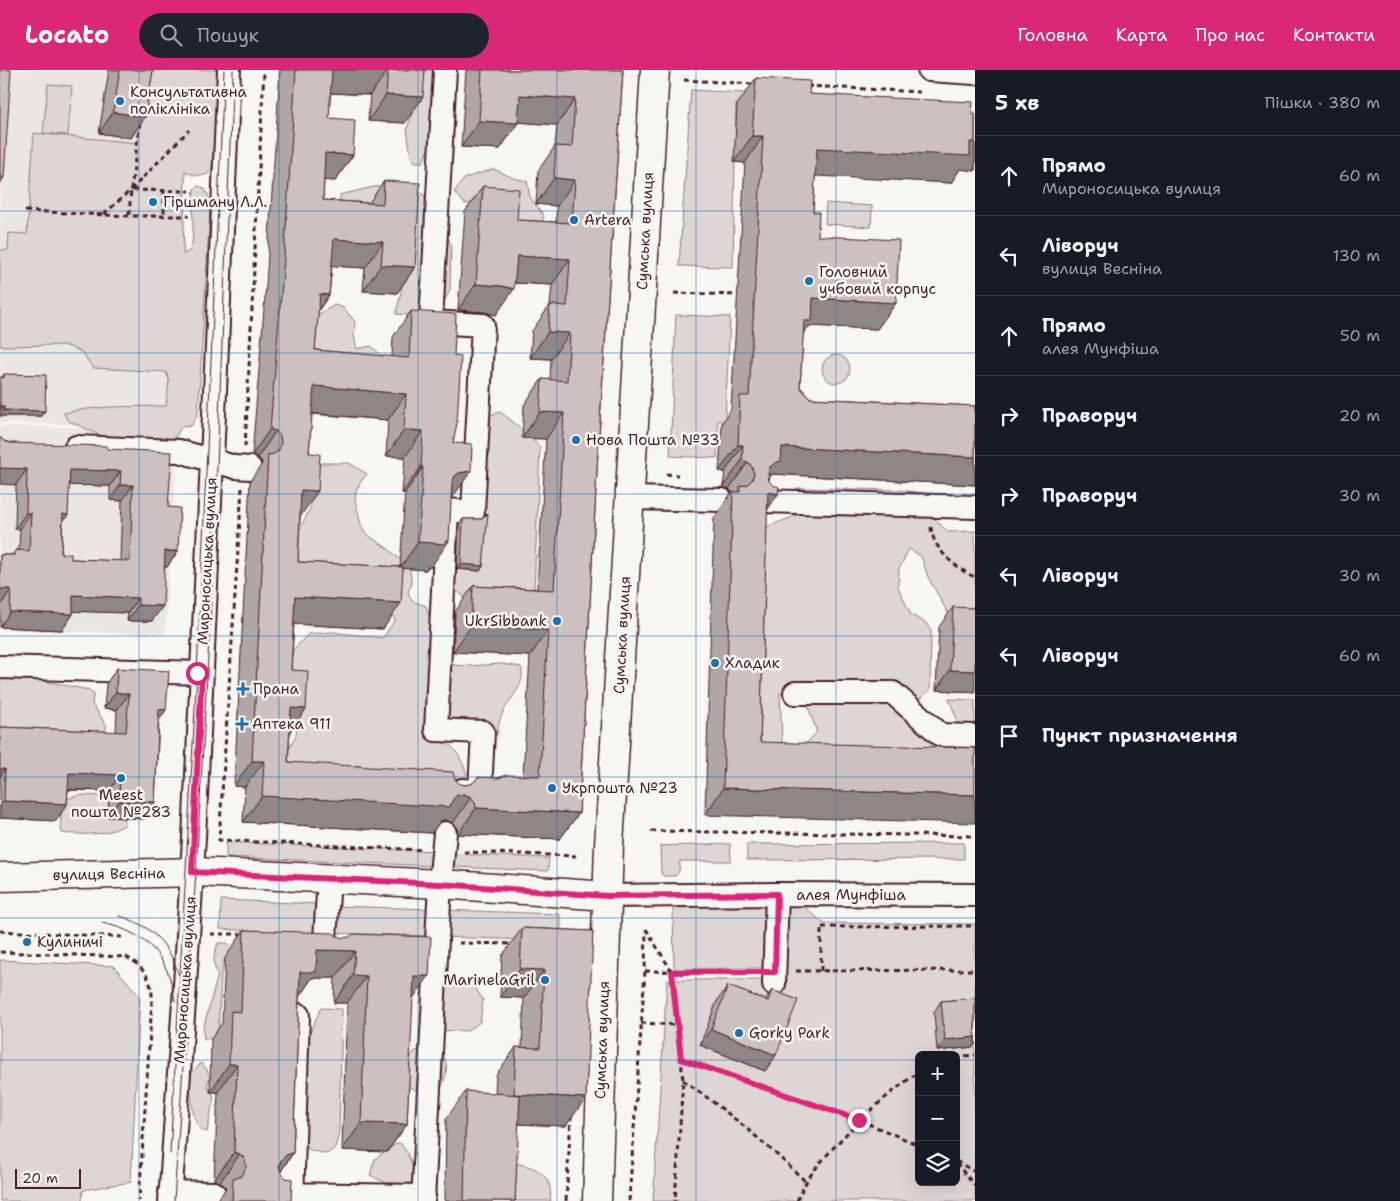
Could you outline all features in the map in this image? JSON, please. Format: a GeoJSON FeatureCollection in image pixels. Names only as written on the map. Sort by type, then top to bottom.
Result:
{"type":"FeatureCollection","features":[{"type":"Feature","properties":{"kind":"main road","name":"Сумська вулиця"},"geometry":{"type":"LineString","coordinates":[[597,1201],[607,896],[655,70]]}},
{"type":"Feature","properties":{"kind":"main road","name":"вулиця Весніна"},"geometry":{"type":"LineString","coordinates":[[0,878],[192,872],[440,884],[607,896]]}},
{"type":"Feature","properties":{"kind":"street","name":"Мироносицька вулиця"},"geometry":{"type":"LineString","coordinates":[[170,1196],[192,872],[229,70]]}},
{"type":"Feature","properties":{"kind":"street"},"geometry":{"type":"LineString","coordinates":[[445,70],[431,322],[483,325],[473,512],[447,510],[436,730],[483,732],[480,791],[448,789],[448,798]]}},
{"type":"Feature","properties":{"kind":"street"},"geometry":{"type":"LineString","coordinates":[[929,70],[975,73]]}},
{"type":"Feature","properties":{"kind":"street"},"geometry":{"type":"LineString","coordinates":[[57,446],[179,451],[235,467],[247,468]]}},
{"type":"Feature","properties":{"kind":"street"},"geometry":{"type":"LineString","coordinates":[[630,498],[722,500]]}},
{"type":"Feature","properties":{"kind":"street"},"geometry":{"type":"LineString","coordinates":[[762,502],[975,507]]}},
{"type":"Feature","properties":{"kind":"street"},"geometry":{"type":"LineString","coordinates":[[0,667],[202,673]]}},
{"type":"Feature","properties":{"kind":"street"},"geometry":{"type":"LineString","coordinates":[[795,693],[893,693],[940,735],[975,736]]}},
{"type":"Feature","properties":{"kind":"street"},"geometry":{"type":"LineString","coordinates":[[298,1015],[286,1197],[424,1199],[440,884],[444,842]]}},
{"type":"Feature","properties":{"kind":"street"},"geometry":{"type":"LineString","coordinates":[[324,953],[329,879]]}},
{"type":"Feature","properties":{"kind":"street"},"geometry":{"type":"LineString","coordinates":[[775,978],[777,894]]}},
{"type":"Feature","properties":{"kind":"street","name":"алея Мунфіша"},"geometry":{"type":"LineString","coordinates":[[607,896],[777,894],[975,895]]}},
{"type":"Feature","properties":{"kind":"street"},"geometry":{"type":"LineString","coordinates":[[170,1196],[214,1193]]}},
{"type":"Feature","properties":{"kind":"path"},"geometry":{"type":"LineString","coordinates":[[264,70],[247,468],[219,840],[444,842],[576,856]]}},
{"type":"Feature","properties":{"kind":"path"},"geometry":{"type":"LineString","coordinates":[[684,80],[763,84]]}},
{"type":"Feature","properties":{"kind":"path"},"geometry":{"type":"LineString","coordinates":[[803,86],[922,92]]}},
{"type":"Feature","properties":{"kind":"path"},"geometry":{"type":"LineString","coordinates":[[129,216],[141,116]]}},
{"type":"Feature","properties":{"kind":"path"},"geometry":{"type":"LineString","coordinates":[[104,214],[131,190],[189,130]]}},
{"type":"Feature","properties":{"kind":"path"},"geometry":{"type":"LineString","coordinates":[[131,190],[190,190]]}},
{"type":"Feature","properties":{"kind":"path"},"geometry":{"type":"LineString","coordinates":[[164,190],[164,216]]}},
{"type":"Feature","properties":{"kind":"path"},"geometry":{"type":"LineString","coordinates":[[25,211],[129,216],[190,216]]}},
{"type":"Feature","properties":{"kind":"path"},"geometry":{"type":"LineString","coordinates":[[674,293],[738,295]]}},
{"type":"Feature","properties":{"kind":"path"},"geometry":{"type":"LineString","coordinates":[[666,474],[685,475]]}},
{"type":"Feature","properties":{"kind":"path"},"geometry":{"type":"LineString","coordinates":[[650,831],[975,836]]}},
{"type":"Feature","properties":{"kind":"path"},"geometry":{"type":"LineString","coordinates":[[821,971],[821,927],[975,926]]}},
{"type":"Feature","properties":{"kind":"path"},"geometry":{"type":"LineString","coordinates":[[629,1201],[646,971],[646,929],[672,972],[682,1080],[675,1201]]}},
{"type":"Feature","properties":{"kind":"path"},"geometry":{"type":"LineString","coordinates":[[0,931],[123,937]]}},
{"type":"Feature","properties":{"kind":"path"},"geometry":{"type":"LineString","coordinates":[[211,934],[249,935]]}},
{"type":"Feature","properties":{"kind":"path"},"geometry":{"type":"LineString","coordinates":[[437,943],[513,944]]}},
{"type":"Feature","properties":{"kind":"path"},"geometry":{"type":"LineString","coordinates":[[0,952],[126,958],[143,969],[150,981],[152,1001],[139,1201]]}},
{"type":"Feature","properties":{"kind":"path"},"geometry":{"type":"LineString","coordinates":[[646,971],[775,978],[821,971],[975,970]]}},
{"type":"Feature","properties":{"kind":"path"},"geometry":{"type":"LineString","coordinates":[[641,1023],[677,1025]]}},
{"type":"Feature","properties":{"kind":"path"},"geometry":{"type":"LineString","coordinates":[[960,1057],[975,1055]]}},
{"type":"Feature","properties":{"kind":"path"},"geometry":{"type":"LineString","coordinates":[[681,1059],[859,1120],[915,1143]]}},
{"type":"Feature","properties":{"kind":"path"},"geometry":{"type":"LineString","coordinates":[[797,1201],[806,1182],[859,1120],[915,1075]]}},
{"type":"Feature","properties":{"kind":"path"},"geometry":{"type":"LineString","coordinates":[[682,1080],[747,1128],[806,1182]]}},
{"type":"Feature","properties":{"kind":"path"},"geometry":{"type":"LineString","coordinates":[[566,1201],[571,1112]]}},
{"type":"Feature","properties":{"kind":"path"},"geometry":{"type":"LineString","coordinates":[[960,1164],[975,1172]]}},
{"type":"Feature","properties":{"kind":"path"},"geometry":{"type":"LineString","coordinates":[[960,1167],[975,1186]]}},
{"type":"Feature","properties":{"kind":"shaded area"},"geometry":{"type":"Polygon","coordinates":[[[0,70],[189,70],[178,426],[0,423],[0,70]]]}},
{"type":"Feature","properties":{"kind":"shaded area"},"geometry":{"type":"Polygon","coordinates":[[[149,70],[218,70],[212,170],[206,175],[193,175],[185,171],[183,254],[191,250],[194,189],[198,186],[204,188],[208,195],[210,209],[198,414],[192,425],[182,426],[172,442],[106,438],[67,420],[64,413],[102,408],[166,406],[169,380],[166,372],[93,368],[82,352],[64,345],[0,346],[0,250],[8,250],[9,233],[27,234],[34,133],[138,143],[149,70]]]}},
{"type":"Feature","properties":{"kind":"shaded area"},"geometry":{"type":"Polygon","coordinates":[[[414,70],[438,70],[439,123],[423,162],[415,162],[411,157],[407,129],[413,110],[414,70]]]}},
{"type":"Feature","properties":{"kind":"shaded area"},"geometry":{"type":"Polygon","coordinates":[[[48,84],[72,86],[68,135],[43,133],[48,84]]]}},
{"type":"Feature","properties":{"kind":"shaded area"},"geometry":{"type":"Polygon","coordinates":[[[691,90],[918,103],[791,107],[736,104],[733,267],[679,266],[691,90]]]}},
{"type":"Feature","properties":{"kind":"shaded area"},"geometry":{"type":"Polygon","coordinates":[[[494,169],[513,178],[527,181],[530,197],[544,216],[539,231],[527,236],[487,203],[465,204],[454,192],[465,178],[494,169]]]}},
{"type":"Feature","properties":{"kind":"shaded area"},"geometry":{"type":"Polygon","coordinates":[[[395,184],[423,194],[446,232],[451,245],[450,290],[442,305],[410,315],[396,314],[401,292],[403,268],[340,207],[340,195],[395,184]]]}},
{"type":"Feature","properties":{"kind":"shaded area"},"geometry":{"type":"Polygon","coordinates":[[[826,203],[872,206],[871,227],[825,224],[826,203]]]}},
{"type":"Feature","properties":{"kind":"shaded area"},"geometry":{"type":"Polygon","coordinates":[[[335,305],[344,308],[355,322],[354,335],[357,349],[371,346],[387,360],[323,372],[311,347],[319,314],[335,305]]]}},
{"type":"Feature","properties":{"kind":"shaded area"},"geometry":{"type":"Polygon","coordinates":[[[676,315],[730,317],[725,421],[718,421],[717,458],[670,456],[676,315]]]}},
{"type":"Feature","properties":{"kind":"shaded area"},"geometry":{"type":"Polygon","coordinates":[[[836,355],[846,359],[850,369],[846,379],[836,383],[826,379],[822,369],[826,359],[836,355]]]}},
{"type":"Feature","properties":{"kind":"shaded area"},"geometry":{"type":"Polygon","coordinates":[[[500,412],[540,447],[534,592],[467,600],[449,583],[444,569],[465,551],[487,416],[500,412]]]}},
{"type":"Feature","properties":{"kind":"shaded area"},"geometry":{"type":"Polygon","coordinates":[[[0,426],[178,429],[165,635],[0,629],[0,426]]]}},
{"type":"Feature","properties":{"kind":"shaded area"},"geometry":{"type":"Polygon","coordinates":[[[321,463],[349,463],[367,474],[356,490],[355,499],[361,525],[365,533],[387,548],[409,567],[412,583],[408,592],[412,601],[426,606],[446,664],[465,666],[502,664],[521,667],[522,680],[502,714],[497,735],[485,738],[437,737],[453,747],[467,774],[457,785],[367,773],[359,765],[347,767],[284,763],[287,752],[296,736],[298,711],[290,677],[291,652],[308,634],[332,632],[383,638],[395,620],[388,607],[294,566],[294,542],[311,506],[312,484],[321,463]]]}},
{"type":"Feature","properties":{"kind":"shaded area"},"geometry":{"type":"Polygon","coordinates":[[[796,488],[900,490],[923,493],[934,518],[948,532],[975,531],[975,607],[949,615],[928,577],[921,556],[909,549],[899,569],[898,587],[911,615],[926,623],[931,631],[930,690],[920,699],[936,746],[925,772],[802,748],[817,732],[808,706],[780,693],[782,742],[773,760],[746,732],[764,528],[813,509],[798,493],[796,488]]]}},
{"type":"Feature","properties":{"kind":"shaded area"},"geometry":{"type":"Polygon","coordinates":[[[0,672],[89,690],[94,693],[92,704],[107,726],[101,737],[0,737],[0,672]]]}},
{"type":"Feature","properties":{"kind":"shaded area"},"geometry":{"type":"Polygon","coordinates":[[[949,699],[975,700],[975,770],[954,756],[955,745],[961,729],[949,699]]]}},
{"type":"Feature","properties":{"kind":"shaded area"},"geometry":{"type":"Polygon","coordinates":[[[79,795],[101,796],[120,808],[126,824],[103,833],[62,833],[61,816],[66,799],[79,795]]]}},
{"type":"Feature","properties":{"kind":"shaded area"},"geometry":{"type":"Polygon","coordinates":[[[226,842],[436,851],[435,866],[226,857],[226,842]]]}},
{"type":"Feature","properties":{"kind":"shaded area"},"geometry":{"type":"Polygon","coordinates":[[[964,843],[964,859],[747,860],[747,844],[964,843]]]}},
{"type":"Feature","properties":{"kind":"shaded area"},"geometry":{"type":"Polygon","coordinates":[[[730,844],[731,861],[680,861],[679,872],[675,876],[664,876],[661,874],[660,846],[730,844]]]}},
{"type":"Feature","properties":{"kind":"shaded area"},"geometry":{"type":"Polygon","coordinates":[[[454,854],[549,858],[548,871],[454,867],[454,854]]]}},
{"type":"Feature","properties":{"kind":"shaded area"},"geometry":{"type":"Polygon","coordinates":[[[221,900],[321,904],[319,934],[220,929],[221,900]]]}},
{"type":"Feature","properties":{"kind":"shaded area"},"geometry":{"type":"Polygon","coordinates":[[[765,903],[765,968],[674,969],[673,904],[765,903]]]}},
{"type":"Feature","properties":{"kind":"shaded area"},"geometry":{"type":"Polygon","coordinates":[[[789,905],[802,905],[823,923],[975,924],[975,1201],[653,1201],[667,980],[783,980],[780,910],[789,905]]]}},
{"type":"Feature","properties":{"kind":"shaded area"},"geometry":{"type":"Polygon","coordinates":[[[334,906],[433,909],[432,936],[333,933],[334,906]]]}},
{"type":"Feature","properties":{"kind":"shaded area"},"geometry":{"type":"Polygon","coordinates":[[[444,910],[559,914],[561,918],[561,941],[443,937],[444,910]]]}},
{"type":"Feature","properties":{"kind":"shaded area"},"geometry":{"type":"Polygon","coordinates":[[[218,943],[227,943],[246,955],[225,958],[221,975],[218,1036],[204,1040],[203,1029],[218,975],[214,963],[214,955],[218,943]]]}},
{"type":"Feature","properties":{"kind":"shaded area"},"geometry":{"type":"Polygon","coordinates":[[[0,960],[114,966],[140,997],[131,1182],[83,1190],[82,1201],[0,1201],[0,960]]]}},
{"type":"Feature","properties":{"kind":"shaded area"},"geometry":{"type":"Polygon","coordinates":[[[448,980],[472,983],[483,1000],[480,1022],[467,1031],[428,1030],[435,993],[448,980]]]}},
{"type":"Feature","properties":{"kind":"shaded area"},"geometry":{"type":"Polygon","coordinates":[[[321,1008],[342,1009],[339,1132],[335,1148],[327,1154],[313,1151],[297,1143],[299,1077],[309,1053],[307,1039],[321,1008]]]}},
{"type":"Feature","properties":{"kind":"shaded area"},"geometry":{"type":"Polygon","coordinates":[[[435,1043],[445,1058],[446,1063],[446,1073],[442,1086],[418,1091],[403,1084],[401,1073],[414,1052],[435,1043]]]}},
{"type":"Feature","properties":{"kind":"shaded area"},"geometry":{"type":"Polygon","coordinates":[[[201,1063],[206,1068],[210,1077],[207,1086],[214,1096],[207,1132],[200,1130],[197,1124],[191,1096],[190,1075],[201,1063]]]}},
{"type":"Feature","properties":{"kind":"shaded area"},"geometry":{"type":"Polygon","coordinates":[[[397,1143],[401,1144],[408,1154],[418,1180],[407,1190],[398,1189],[370,1175],[375,1159],[397,1143]]]}},
{"type":"Feature","properties":{"kind":"shaded area"},"geometry":{"type":"Polygon","coordinates":[[[515,1163],[530,1167],[543,1175],[550,1186],[551,1201],[504,1201],[515,1163]]]}},
{"type":"Feature","properties":{"kind":"building"},"geometry":{"type":"Polygon","coordinates":[[[0,70],[11,70],[4,177],[0,177],[0,70]]]}},
{"type":"Feature","properties":{"kind":"building"},"geometry":{"type":"Polygon","coordinates":[[[120,70],[153,70],[145,117],[113,112],[120,70]]]}},
{"type":"Feature","properties":{"kind":"building"},"geometry":{"type":"Polygon","coordinates":[[[296,70],[332,70],[329,118],[355,120],[353,155],[325,153],[323,200],[383,204],[384,181],[420,183],[415,267],[381,265],[383,242],[334,239],[329,295],[320,294],[315,350],[409,358],[411,311],[456,314],[454,355],[461,356],[457,423],[453,443],[472,444],[471,471],[459,473],[455,476],[452,483],[449,541],[445,541],[444,544],[418,542],[423,467],[421,467],[423,431],[404,430],[406,394],[314,386],[309,453],[320,454],[318,491],[301,490],[298,562],[403,567],[401,603],[295,597],[291,670],[308,671],[306,709],[291,708],[288,762],[453,772],[455,779],[460,784],[466,785],[473,783],[478,777],[498,778],[507,775],[540,776],[548,630],[471,626],[473,586],[554,590],[564,413],[540,412],[542,379],[567,381],[570,333],[548,332],[550,305],[567,306],[570,259],[517,256],[514,289],[476,284],[483,186],[519,189],[517,220],[572,223],[575,180],[554,178],[556,146],[572,147],[575,99],[520,95],[518,123],[479,121],[482,70],[623,70],[598,451],[579,813],[476,808],[475,802],[471,797],[464,794],[457,795],[450,807],[262,796],[264,761],[252,761],[268,455],[274,454],[279,450],[281,442],[280,436],[276,431],[270,429],[284,259],[296,70]]]}},
{"type":"Feature","properties":{"kind":"building"},"geometry":{"type":"Polygon","coordinates":[[[388,70],[425,70],[423,97],[386,95],[388,70]]]}},
{"type":"Feature","properties":{"kind":"building"},"geometry":{"type":"Polygon","coordinates":[[[756,78],[810,81],[809,94],[973,102],[972,114],[975,114],[975,142],[970,142],[970,156],[817,148],[813,212],[819,212],[818,236],[899,240],[896,303],[813,298],[812,321],[804,321],[800,387],[810,398],[975,406],[975,457],[782,447],[781,461],[770,467],[768,474],[769,481],[779,487],[778,494],[768,492],[760,742],[975,748],[975,795],[723,788],[733,492],[740,492],[740,486],[747,485],[752,480],[754,474],[748,462],[742,460],[743,445],[738,445],[740,396],[749,396],[763,136],[752,136],[756,78]]]}},
{"type":"Feature","properties":{"kind":"building"},"geometry":{"type":"Polygon","coordinates":[[[4,374],[46,375],[45,411],[4,410],[4,406],[0,406],[0,377],[4,378],[4,374]]]}},
{"type":"Feature","properties":{"kind":"building"},"geometry":{"type":"Polygon","coordinates":[[[0,437],[10,443],[107,446],[107,449],[172,452],[168,507],[180,508],[178,551],[165,551],[163,606],[138,605],[138,598],[73,595],[73,614],[10,612],[11,589],[0,589],[0,555],[15,555],[16,550],[29,551],[31,513],[26,513],[27,469],[0,468],[0,437]],[[70,470],[68,515],[63,514],[61,554],[71,554],[71,559],[130,561],[133,485],[120,485],[121,471],[70,470]]]}},
{"type":"Feature","properties":{"kind":"building"},"geometry":{"type":"Polygon","coordinates":[[[488,513],[483,566],[461,564],[463,519],[482,519],[488,513]]]}},
{"type":"Feature","properties":{"kind":"building"},"geometry":{"type":"Polygon","coordinates":[[[953,607],[975,608],[975,671],[950,670],[953,607]]]}},
{"type":"Feature","properties":{"kind":"building"},"geometry":{"type":"Polygon","coordinates":[[[117,668],[169,671],[166,710],[159,709],[155,802],[119,801],[120,775],[69,773],[67,804],[4,801],[5,769],[0,769],[0,727],[126,732],[129,694],[116,692],[117,668]]]}},
{"type":"Feature","properties":{"kind":"building"},"geometry":{"type":"Polygon","coordinates":[[[522,928],[593,931],[586,1098],[514,1094],[516,1047],[540,1048],[544,970],[520,969],[522,928]]]}},
{"type":"Feature","properties":{"kind":"building"},"geometry":{"type":"Polygon","coordinates":[[[244,930],[333,933],[343,938],[353,934],[431,937],[429,976],[414,976],[407,1124],[361,1123],[367,976],[353,975],[355,951],[317,950],[316,972],[300,972],[293,1153],[286,1155],[281,1160],[279,1166],[281,1173],[286,1178],[292,1179],[291,1201],[232,1201],[233,1178],[240,1177],[246,1166],[245,1159],[240,1154],[234,1152],[237,1064],[229,1064],[231,1011],[241,1012],[244,930]]]}},
{"type":"Feature","properties":{"kind":"building"},"geometry":{"type":"Polygon","coordinates":[[[728,986],[768,1001],[772,990],[798,1000],[776,1055],[711,1029],[728,986]]]}},
{"type":"Feature","properties":{"kind":"building"},"geometry":{"type":"Polygon","coordinates":[[[975,998],[975,1037],[945,1040],[941,1001],[975,998]]]}},
{"type":"Feature","properties":{"kind":"building"},"geometry":{"type":"Polygon","coordinates":[[[466,1091],[520,1095],[515,1201],[464,1201],[466,1091]]]}},
{"type":"Feature","properties":{"kind":"tram line"},"geometry":{"type":"LineString","coordinates":[[170,1154],[197,673],[224,70]]}},
{"type":"Feature","properties":{"kind":"tram line"},"geometry":{"type":"LineString","coordinates":[[174,1201],[196,872],[213,567],[233,70]]}},
{"type":"Feature","properties":{"kind":"tram line"},"geometry":{"type":"LineString","coordinates":[[119,916],[140,924],[157,937],[170,954],[179,975]]}},
{"type":"Feature","properties":{"kind":"tram line"},"geometry":{"type":"LineString","coordinates":[[102,923],[131,933],[153,949],[167,971],[175,1001]]}},
{"type":"Feature","properties":{"kind":"place","name":"Консультативна поліклініка"},"geometry":{"type":"Point","coordinates":[120,101]}},
{"type":"Feature","properties":{"kind":"place","name":"Гіршману Л.Л."},"geometry":{"type":"Point","coordinates":[153,202]}},
{"type":"Feature","properties":{"kind":"place","name":"Artera"},"geometry":{"type":"Point","coordinates":[574,220]}},
{"type":"Feature","properties":{"kind":"place","name":"Головний учбовий корпус"},"geometry":{"type":"Point","coordinates":[809,281]}},
{"type":"Feature","properties":{"kind":"place","name":"Нова Пошта №33"},"geometry":{"type":"Point","coordinates":[576,440]}},
{"type":"Feature","properties":{"kind":"place","name":"UkrSibbank"},"geometry":{"type":"Point","coordinates":[557,621]}},
{"type":"Feature","properties":{"kind":"place","name":"Хладик"},"geometry":{"type":"Point","coordinates":[715,663]}},
{"type":"Feature","properties":{"kind":"place","name":"Прана"},"geometry":{"type":"Point","coordinates":[243,689]}},
{"type":"Feature","properties":{"kind":"place","name":"Аптека 911"},"geometry":{"type":"Point","coordinates":[242,724]}},
{"type":"Feature","properties":{"kind":"place","name":"Meest пошта №283"},"geometry":{"type":"Point","coordinates":[121,778]}},
{"type":"Feature","properties":{"kind":"place","name":"Укрпошта №23"},"geometry":{"type":"Point","coordinates":[552,788]}},
{"type":"Feature","properties":{"kind":"place","name":"Кулиничі"},"geometry":{"type":"Point","coordinates":[27,942]}},
{"type":"Feature","properties":{"kind":"place","name":"MarinelaGril"},"geometry":{"type":"Point","coordinates":[545,980]}},
{"type":"Feature","properties":{"kind":"place","name":"Gorky Park"},"geometry":{"type":"Point","coordinates":[739,1033]}},
{"type":"Feature","properties":{"kind":"route"},"geometry":{"type":"LineString","coordinates":[[197,673],[202,673],[192,872],[440,884],[607,896],[777,894],[775,972],[672,972],[681,1059],[859,1120]]}}]}
